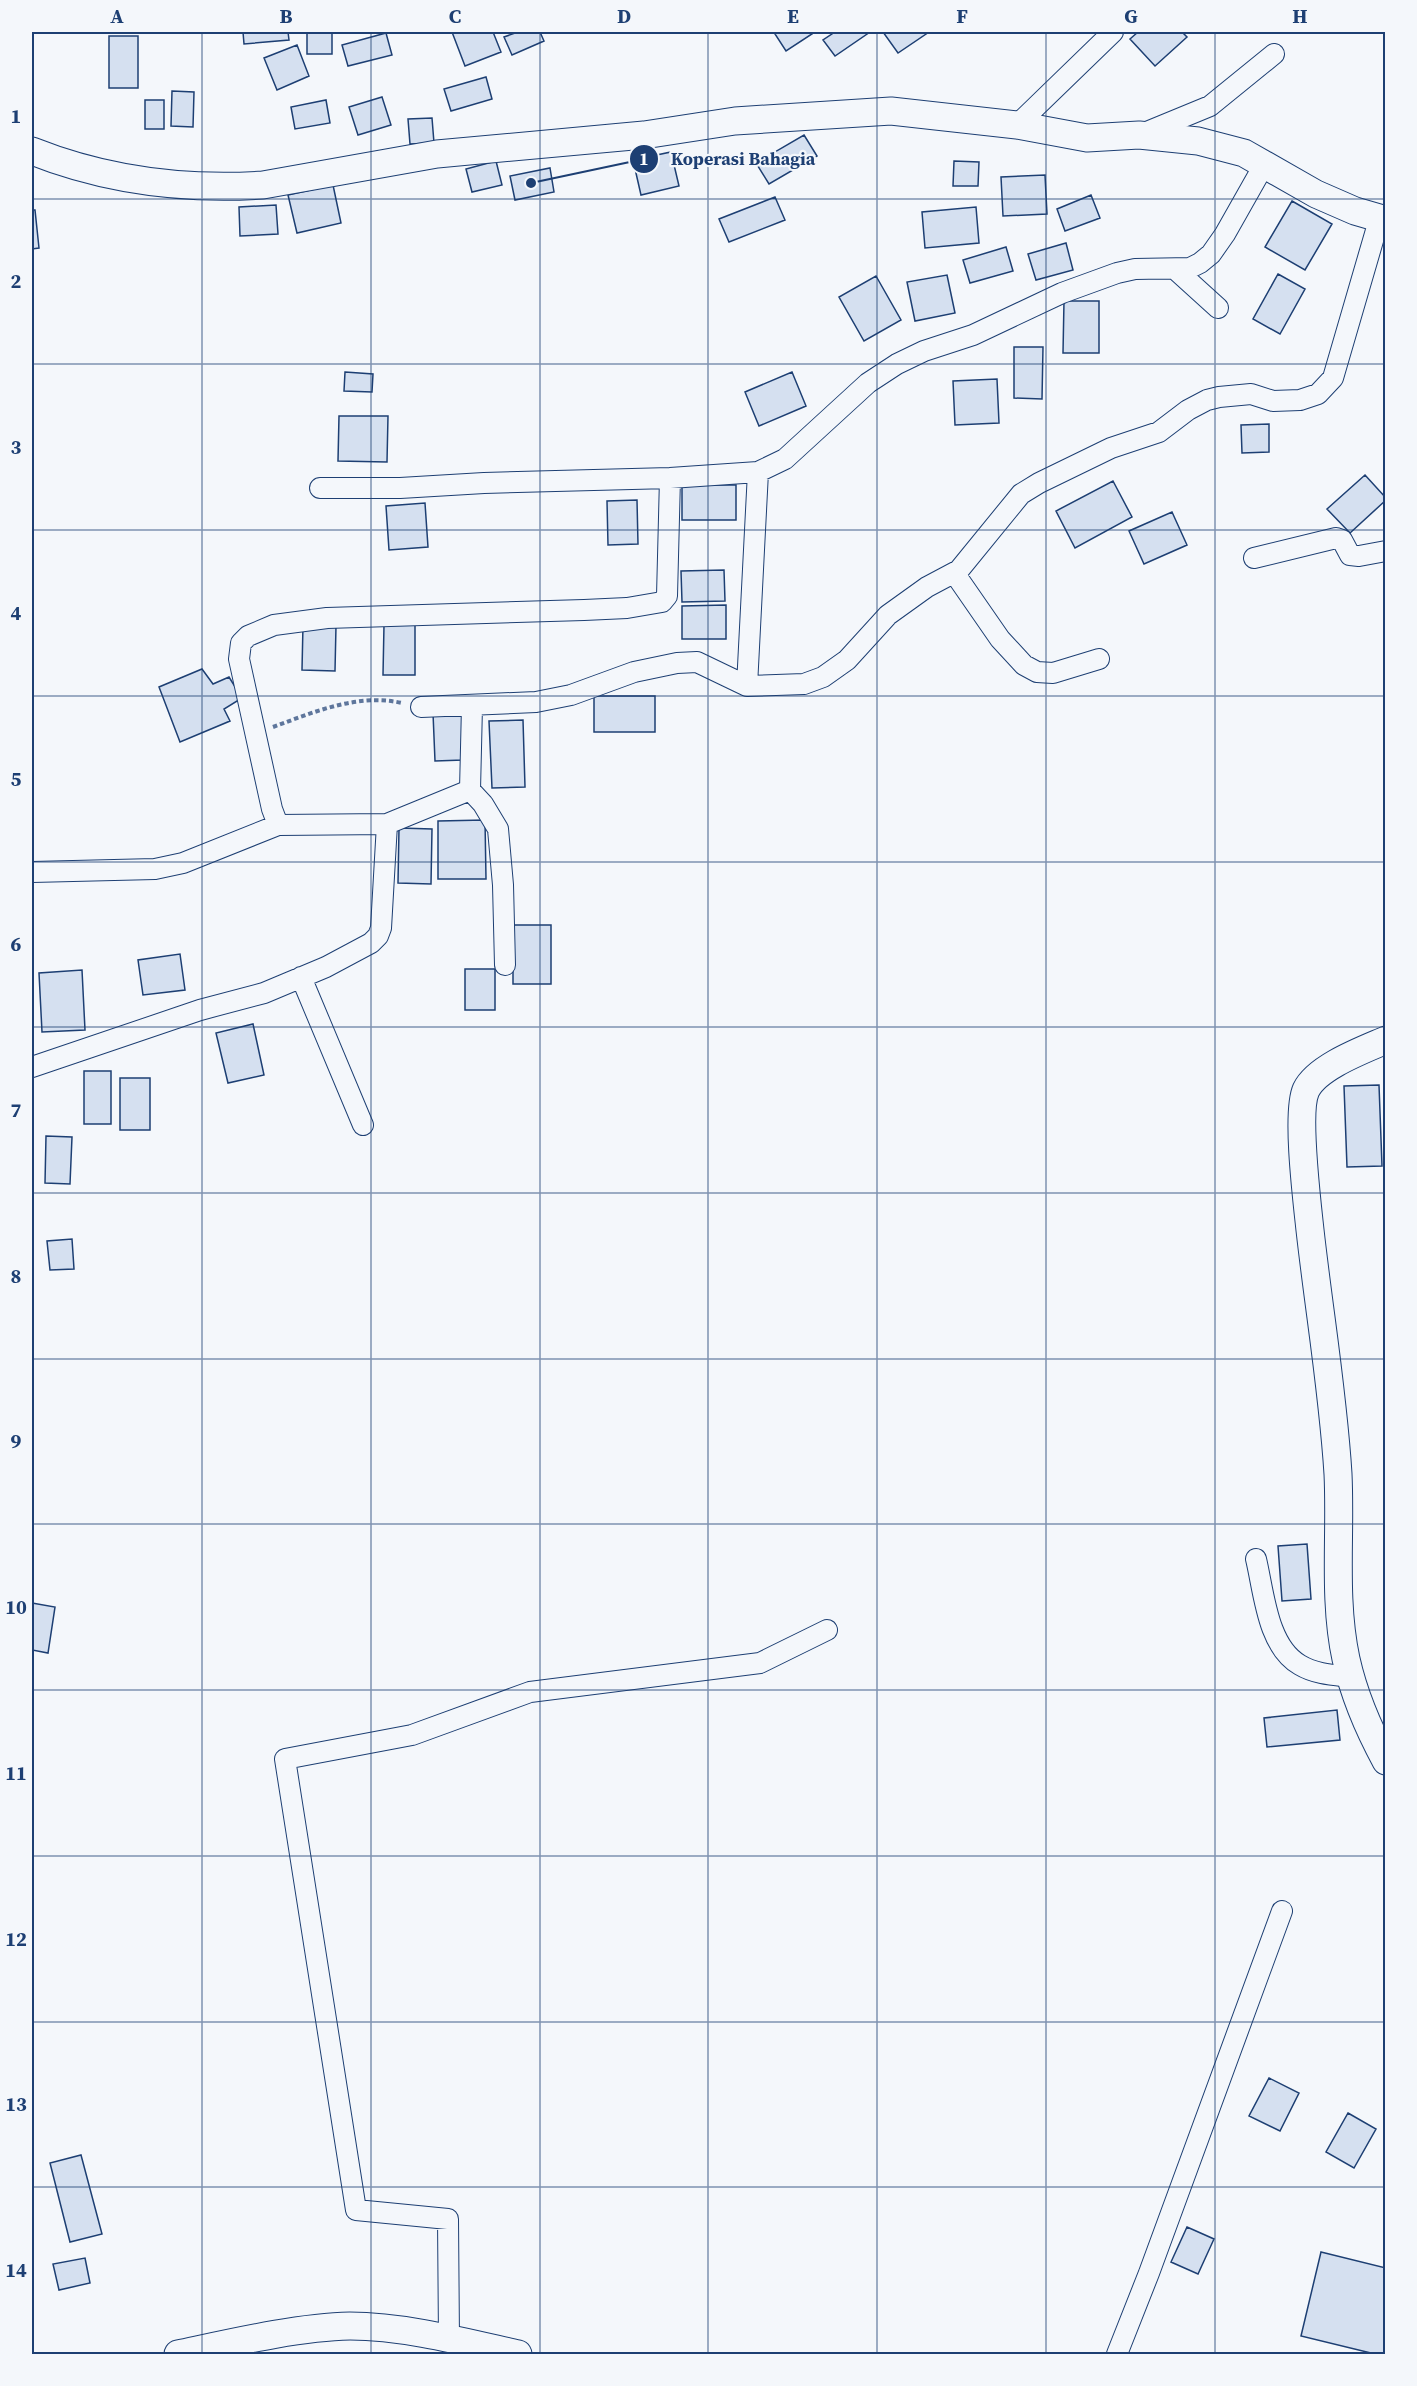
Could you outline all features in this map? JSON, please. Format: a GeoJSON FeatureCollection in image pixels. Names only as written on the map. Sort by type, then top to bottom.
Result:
{"type":"FeatureCollection","features":[{"type":"Feature","properties":{"kind":"street"},"geometry":{"type":"LineString","coordinates":[[1017,125],[1113,32]]}},
{"type":"Feature","properties":{"kind":"street"},"geometry":{"type":"LineString","coordinates":[[1139,135],[1210,106],[1274,54]]}},
{"type":"Feature","properties":{"kind":"street"},"geometry":{"type":"LineString","coordinates":[[32,151],[78,169],[136,179],[205,187],[263,185],[437,154],[644,135],[735,121],[891,111],[1017,125],[1087,138],[1139,135],[1198,141],[1244,153],[1316,194],[1383,220],[1333,378],[1318,394],[1312,398],[1286,402],[1251,394],[1219,397],[1196,405],[1159,432],[1111,448],[1021,494],[955,574],[927,587],[888,615],[847,660],[823,677],[804,684],[747,686],[697,662],[677,663],[634,672],[571,695],[536,702],[421,707]]}},
{"type":"Feature","properties":{"kind":"street"},"geometry":{"type":"LineString","coordinates":[[320,488],[400,488],[484,483],[670,478],[759,472],[785,459],[868,383],[924,351],[973,335],[1062,293],[1117,273],[1134,269],[1190,268],[1211,254],[1264,165]]}},
{"type":"Feature","properties":{"kind":"street"},"geometry":{"type":"LineString","coordinates":[[1175,269],[1218,308]]}},
{"type":"Feature","properties":{"kind":"street"},"geometry":{"type":"LineString","coordinates":[[747,686],[759,472]]}},
{"type":"Feature","properties":{"kind":"street"},"geometry":{"type":"LineString","coordinates":[[278,825],[274,817],[239,659],[241,644],[256,631],[274,625],[327,618],[627,608],[662,602],[667,596],[670,478]]}},
{"type":"Feature","properties":{"kind":"street"},"geometry":{"type":"LineString","coordinates":[[1254,558],[1336,538],[1342,540],[1350,555],[1359,556],[1386,551]]}},
{"type":"Feature","properties":{"kind":"street"},"geometry":{"type":"LineString","coordinates":[[955,574],[1000,639],[1024,665],[1037,672],[1053,673],[1098,659]]}},
{"type":"Feature","properties":{"kind":"street"},"geometry":{"type":"LineString","coordinates":[[472,706],[470,790],[483,804],[498,829],[506,964]]}},
{"type":"Feature","properties":{"kind":"street"},"geometry":{"type":"LineString","coordinates":[[32,872],[155,868],[183,863],[278,825],[387,824],[470,790]]}},
{"type":"Feature","properties":{"kind":"street"},"geometry":{"type":"LineString","coordinates":[[32,1067],[200,1010],[264,993],[326,967],[371,943],[378,936],[381,928],[387,824]]}},
{"type":"Feature","properties":{"kind":"street"},"geometry":{"type":"LineString","coordinates":[[301,977],[363,1125]]}},
{"type":"Feature","properties":{"kind":"street"},"geometry":{"type":"LineString","coordinates":[[1386,1040],[1327,1067],[1306,1090],[1303,1109],[1303,1148],[1309,1223],[1336,1442],[1339,1496],[1339,1587],[1344,1648],[1350,1677],[1368,1727],[1386,1761]]}},
{"type":"Feature","properties":{"kind":"street"},"geometry":{"type":"LineString","coordinates":[[1256,1559],[1270,1620],[1282,1647],[1291,1659],[1301,1666],[1320,1673],[1350,1677]]}},
{"type":"Feature","properties":{"kind":"street"},"geometry":{"type":"LineString","coordinates":[[448,2340],[448,2218],[356,2210],[285,1759],[412,1735],[530,1692],[760,1663],[827,1630]]}},
{"type":"Feature","properties":{"kind":"street"},"geometry":{"type":"LineString","coordinates":[[1117,2355],[1282,1911]]}},
{"type":"Feature","properties":{"kind":"street"},"geometry":{"type":"LineString","coordinates":[[178,2355],[306,2330],[350,2326],[387,2329],[518,2355]]}},
{"type":"Feature","properties":{"kind":"path"},"geometry":{"type":"LineString","coordinates":[[255,735],[328,707],[392,700],[421,707]]}},
{"type":"Feature","properties":{"kind":"building"},"geometry":{"type":"Polygon","coordinates":[[[243,32],[288,32],[289,40],[244,44],[243,32]]]}},
{"type":"Feature","properties":{"kind":"building"},"geometry":{"type":"Polygon","coordinates":[[[307,32],[332,32],[332,54],[307,54],[307,32]]]}},
{"type":"Feature","properties":{"kind":"building"},"geometry":{"type":"Polygon","coordinates":[[[452,32],[493,32],[501,52],[465,66],[452,32]]]}},
{"type":"Feature","properties":{"kind":"building"},"geometry":{"type":"Polygon","coordinates":[[[518,32],[540,32],[544,41],[512,55],[504,37],[518,32]]]}},
{"type":"Feature","properties":{"kind":"building"},"geometry":{"type":"Polygon","coordinates":[[[778,32],[815,32],[786,51],[775,34],[778,32]]]}},
{"type":"Feature","properties":{"kind":"building"},"geometry":{"type":"Polygon","coordinates":[[[835,32],[870,32],[835,56],[823,40],[835,32]]]}},
{"type":"Feature","properties":{"kind":"building"},"geometry":{"type":"Polygon","coordinates":[[[883,32],[929,32],[898,53],[883,32]]]}},
{"type":"Feature","properties":{"kind":"building"},"geometry":{"type":"Polygon","coordinates":[[[1138,32],[1182,32],[1187,37],[1155,66],[1130,39],[1138,32]]]}},
{"type":"Feature","properties":{"kind":"building"},"geometry":{"type":"Polygon","coordinates":[[[386,33],[392,55],[348,66],[342,45],[386,33]]]}},
{"type":"Feature","properties":{"kind":"building"},"geometry":{"type":"Polygon","coordinates":[[[109,36],[138,36],[138,88],[109,88],[109,36]]]}},
{"type":"Feature","properties":{"kind":"building"},"geometry":{"type":"Polygon","coordinates":[[[297,45],[309,76],[277,90],[264,58],[297,45]]]}},
{"type":"Feature","properties":{"kind":"building"},"geometry":{"type":"Polygon","coordinates":[[[486,77],[492,99],[451,111],[444,89],[486,77]]]}},
{"type":"Feature","properties":{"kind":"building"},"geometry":{"type":"Polygon","coordinates":[[[172,91],[194,92],[193,127],[171,126],[172,91]]]}},
{"type":"Feature","properties":{"kind":"building"},"geometry":{"type":"Polygon","coordinates":[[[382,97],[391,125],[358,135],[349,107],[382,97]]]}},
{"type":"Feature","properties":{"kind":"building"},"geometry":{"type":"Polygon","coordinates":[[[145,100],[164,100],[164,129],[145,129],[145,100]]]}},
{"type":"Feature","properties":{"kind":"building"},"geometry":{"type":"Polygon","coordinates":[[[326,100],[330,123],[295,129],[291,107],[326,100]]]}},
{"type":"Feature","properties":{"kind":"building"},"geometry":{"type":"Polygon","coordinates":[[[432,118],[434,143],[410,144],[408,119],[432,118]]]}},
{"type":"Feature","properties":{"kind":"building"},"geometry":{"type":"Polygon","coordinates":[[[804,135],[817,156],[769,184],[756,163],[804,135]]]}},
{"type":"Feature","properties":{"kind":"building"},"geometry":{"type":"Polygon","coordinates":[[[671,152],[679,186],[641,195],[633,160],[671,152]]]}},
{"type":"Feature","properties":{"kind":"building"},"geometry":{"type":"Polygon","coordinates":[[[496,161],[502,185],[472,192],[466,169],[496,161]]]}},
{"type":"Feature","properties":{"kind":"building"},"geometry":{"type":"Polygon","coordinates":[[[954,161],[979,162],[978,186],[953,186],[954,161]]]}},
{"type":"Feature","properties":{"kind":"building"},"geometry":{"type":"Polygon","coordinates":[[[550,168],[554,192],[515,200],[510,176],[550,168]]]}},
{"type":"Feature","properties":{"kind":"building"},"geometry":{"type":"Polygon","coordinates":[[[1045,175],[1047,214],[1003,216],[1001,177],[1045,175]]]}},
{"type":"Feature","properties":{"kind":"building"},"geometry":{"type":"Polygon","coordinates":[[[333,185],[341,223],[297,233],[288,195],[333,185]]]}},
{"type":"Feature","properties":{"kind":"building"},"geometry":{"type":"Polygon","coordinates":[[[1091,195],[1100,218],[1065,231],[1057,209],[1091,195]]]}},
{"type":"Feature","properties":{"kind":"building"},"geometry":{"type":"Polygon","coordinates":[[[775,197],[785,220],[729,242],[719,219],[775,197]]]}},
{"type":"Feature","properties":{"kind":"building"},"geometry":{"type":"Polygon","coordinates":[[[1292,201],[1332,224],[1305,270],[1265,247],[1292,201]]]}},
{"type":"Feature","properties":{"kind":"building"},"geometry":{"type":"Polygon","coordinates":[[[276,205],[278,234],[240,236],[239,207],[276,205]]]}},
{"type":"Feature","properties":{"kind":"building"},"geometry":{"type":"Polygon","coordinates":[[[976,207],[979,243],[925,248],[922,212],[976,207]]]}},
{"type":"Feature","properties":{"kind":"building"},"geometry":{"type":"Polygon","coordinates":[[[32,210],[35,210],[39,248],[32,249],[32,210]]]}},
{"type":"Feature","properties":{"kind":"building"},"geometry":{"type":"Polygon","coordinates":[[[1066,243],[1073,270],[1036,280],[1028,254],[1066,243]]]}},
{"type":"Feature","properties":{"kind":"building"},"geometry":{"type":"Polygon","coordinates":[[[1006,247],[1013,271],[970,283],[963,260],[1006,247]]]}},
{"type":"Feature","properties":{"kind":"building"},"geometry":{"type":"Polygon","coordinates":[[[1278,274],[1305,289],[1280,334],[1253,319],[1278,274]]]}},
{"type":"Feature","properties":{"kind":"building"},"geometry":{"type":"Polygon","coordinates":[[[947,275],[955,313],[915,321],[907,282],[947,275]]]}},
{"type":"Feature","properties":{"kind":"building"},"geometry":{"type":"Polygon","coordinates":[[[876,276],[901,320],[864,341],[839,297],[876,276]]]}},
{"type":"Feature","properties":{"kind":"building"},"geometry":{"type":"Polygon","coordinates":[[[1064,301],[1099,301],[1099,353],[1063,353],[1064,301]]]}},
{"type":"Feature","properties":{"kind":"building"},"geometry":{"type":"Polygon","coordinates":[[[1014,347],[1043,347],[1042,399],[1014,398],[1014,347]]]}},
{"type":"Feature","properties":{"kind":"building"},"geometry":{"type":"Polygon","coordinates":[[[345,372],[373,374],[372,392],[344,391],[345,372]]]}},
{"type":"Feature","properties":{"kind":"building"},"geometry":{"type":"Polygon","coordinates":[[[792,372],[806,406],[759,426],[745,392],[792,372]]]}},
{"type":"Feature","properties":{"kind":"building"},"geometry":{"type":"Polygon","coordinates":[[[997,379],[999,423],[955,425],[953,381],[997,379]]]}},
{"type":"Feature","properties":{"kind":"building"},"geometry":{"type":"Polygon","coordinates":[[[339,416],[388,416],[387,462],[338,461],[339,416]]]}},
{"type":"Feature","properties":{"kind":"building"},"geometry":{"type":"Polygon","coordinates":[[[1269,424],[1269,452],[1242,453],[1241,425],[1269,424]]]}},
{"type":"Feature","properties":{"kind":"building"},"geometry":{"type":"Polygon","coordinates":[[[1365,475],[1386,500],[1350,533],[1327,509],[1365,475]]]}},
{"type":"Feature","properties":{"kind":"building"},"geometry":{"type":"Polygon","coordinates":[[[1113,481],[1132,517],[1075,548],[1056,511],[1113,481]]]}},
{"type":"Feature","properties":{"kind":"building"},"geometry":{"type":"Polygon","coordinates":[[[682,485],[736,485],[736,520],[682,520],[682,485]]]}},
{"type":"Feature","properties":{"kind":"building"},"geometry":{"type":"Polygon","coordinates":[[[637,500],[638,544],[608,545],[607,501],[637,500]]]}},
{"type":"Feature","properties":{"kind":"building"},"geometry":{"type":"Polygon","coordinates":[[[425,503],[428,547],[389,550],[386,506],[425,503]]]}},
{"type":"Feature","properties":{"kind":"building"},"geometry":{"type":"Polygon","coordinates":[[[1172,512],[1187,545],[1144,564],[1129,531],[1172,512]]]}},
{"type":"Feature","properties":{"kind":"building"},"geometry":{"type":"Polygon","coordinates":[[[724,570],[725,601],[682,602],[681,571],[724,570]]]}},
{"type":"Feature","properties":{"kind":"building"},"geometry":{"type":"Polygon","coordinates":[[[726,605],[726,639],[682,639],[682,606],[726,605]]]}},
{"type":"Feature","properties":{"kind":"building"},"geometry":{"type":"Polygon","coordinates":[[[303,625],[336,626],[335,671],[302,670],[303,625]]]}},
{"type":"Feature","properties":{"kind":"building"},"geometry":{"type":"Polygon","coordinates":[[[384,625],[415,625],[415,675],[383,675],[384,625]]]}},
{"type":"Feature","properties":{"kind":"building"},"geometry":{"type":"Polygon","coordinates":[[[202,669],[213,684],[229,677],[242,698],[224,709],[230,721],[180,742],[159,687],[202,669]]]}},
{"type":"Feature","properties":{"kind":"building"},"geometry":{"type":"Polygon","coordinates":[[[594,696],[655,696],[655,732],[594,732],[594,696]]]}},
{"type":"Feature","properties":{"kind":"building"},"geometry":{"type":"Polygon","coordinates":[[[433,713],[462,713],[463,760],[435,761],[433,713]]]}},
{"type":"Feature","properties":{"kind":"building"},"geometry":{"type":"Polygon","coordinates":[[[523,720],[525,787],[492,788],[489,721],[523,720]]]}},
{"type":"Feature","properties":{"kind":"building"},"geometry":{"type":"Polygon","coordinates":[[[485,820],[486,879],[438,879],[438,821],[485,820]]]}},
{"type":"Feature","properties":{"kind":"building"},"geometry":{"type":"Polygon","coordinates":[[[399,828],[432,829],[431,884],[398,883],[399,828]]]}},
{"type":"Feature","properties":{"kind":"building"},"geometry":{"type":"Polygon","coordinates":[[[513,925],[551,925],[551,984],[513,984],[513,925]]]}},
{"type":"Feature","properties":{"kind":"building"},"geometry":{"type":"Polygon","coordinates":[[[180,954],[185,990],[143,995],[138,960],[180,954]]]}},
{"type":"Feature","properties":{"kind":"building"},"geometry":{"type":"Polygon","coordinates":[[[465,969],[495,969],[495,1010],[465,1010],[465,969]]]}},
{"type":"Feature","properties":{"kind":"building"},"geometry":{"type":"Polygon","coordinates":[[[82,970],[85,1030],[42,1032],[39,973],[82,970]]]}},
{"type":"Feature","properties":{"kind":"building"},"geometry":{"type":"Polygon","coordinates":[[[253,1024],[264,1075],[228,1083],[216,1033],[253,1024]]]}},
{"type":"Feature","properties":{"kind":"building"},"geometry":{"type":"Polygon","coordinates":[[[84,1071],[111,1071],[111,1124],[84,1124],[84,1071]]]}},
{"type":"Feature","properties":{"kind":"building"},"geometry":{"type":"Polygon","coordinates":[[[120,1078],[150,1078],[150,1130],[120,1130],[120,1078]]]}},
{"type":"Feature","properties":{"kind":"building"},"geometry":{"type":"Polygon","coordinates":[[[1379,1085],[1382,1166],[1347,1167],[1344,1086],[1379,1085]]]}},
{"type":"Feature","properties":{"kind":"building"},"geometry":{"type":"Polygon","coordinates":[[[46,1136],[72,1137],[70,1184],[45,1183],[46,1136]]]}},
{"type":"Feature","properties":{"kind":"building"},"geometry":{"type":"Polygon","coordinates":[[[72,1239],[74,1269],[50,1270],[47,1241],[72,1239]]]}},
{"type":"Feature","properties":{"kind":"building"},"geometry":{"type":"Polygon","coordinates":[[[1307,1544],[1311,1599],[1282,1601],[1278,1546],[1307,1544]]]}},
{"type":"Feature","properties":{"kind":"building"},"geometry":{"type":"Polygon","coordinates":[[[32,1603],[55,1607],[48,1653],[32,1650],[32,1603]]]}},
{"type":"Feature","properties":{"kind":"building"},"geometry":{"type":"Polygon","coordinates":[[[1337,1710],[1340,1740],[1267,1747],[1264,1718],[1337,1710]]]}},
{"type":"Feature","properties":{"kind":"building"},"geometry":{"type":"Polygon","coordinates":[[[1269,2078],[1299,2093],[1280,2131],[1249,2116],[1269,2078]]]}},
{"type":"Feature","properties":{"kind":"building"},"geometry":{"type":"Polygon","coordinates":[[[1348,2113],[1376,2129],[1354,2168],[1326,2152],[1348,2113]]]}},
{"type":"Feature","properties":{"kind":"building"},"geometry":{"type":"Polygon","coordinates":[[[81,2155],[102,2234],[70,2242],[50,2163],[81,2155]]]}},
{"type":"Feature","properties":{"kind":"building"},"geometry":{"type":"Polygon","coordinates":[[[1187,2227],[1214,2239],[1198,2274],[1171,2262],[1187,2227]]]}},
{"type":"Feature","properties":{"kind":"building"},"geometry":{"type":"Polygon","coordinates":[[[1321,2252],[1386,2268],[1385,2354],[1375,2354],[1301,2336],[1321,2252]]]}},
{"type":"Feature","properties":{"kind":"building"},"geometry":{"type":"Polygon","coordinates":[[[85,2258],[90,2283],[59,2290],[53,2264],[85,2258]]]}},
{"type":"Feature","properties":{"kind":"place","name":"Koperasi Bahagia"},"geometry":{"type":"Point","coordinates":[531,183]}}]}
